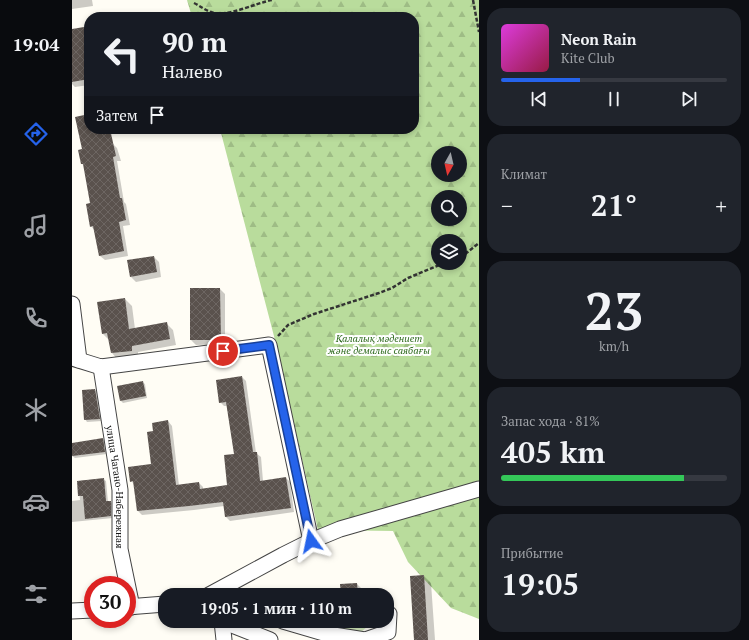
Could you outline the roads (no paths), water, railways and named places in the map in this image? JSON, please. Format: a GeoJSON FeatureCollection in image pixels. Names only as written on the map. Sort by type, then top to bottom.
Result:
{"type":"FeatureCollection","features":[{"type":"Feature","properties":{"kind":"street"},"geometry":{"type":"LineString","coordinates":[[72,304],[75,359],[101,367],[269,345],[311,541]]}},
{"type":"Feature","properties":{"kind":"street","name":"улица Чагано-Набережная"},"geometry":{"type":"LineString","coordinates":[[101,367],[120,490],[120,549],[125,576]]}},
{"type":"Feature","properties":{"kind":"street"},"geometry":{"type":"LineString","coordinates":[[222,588],[311,541],[340,529],[479,489]]}},
{"type":"Feature","properties":{"kind":"street"},"geometry":{"type":"LineString","coordinates":[[136,606],[158,605]]}},
{"type":"Feature","properties":{"kind":"street"},"geometry":{"type":"LineString","coordinates":[[72,611],[84,610]]}},
{"type":"Feature","properties":{"kind":"street"},"geometry":{"type":"LineString","coordinates":[[223,628],[224,640]]}},
{"type":"Feature","properties":{"kind":"street"},"geometry":{"type":"LineString","coordinates":[[240,628],[270,640]]}},
{"type":"Feature","properties":{"kind":"street"},"geometry":{"type":"LineString","coordinates":[[307,628],[327,634],[365,640],[388,632],[388,628]]}},
{"type":"Feature","properties":{"kind":"park label","name":"Қалалық мәдениет және демалыс саябағы"},"geometry":{"type":"Point","coordinates":[379,344]}}]}
